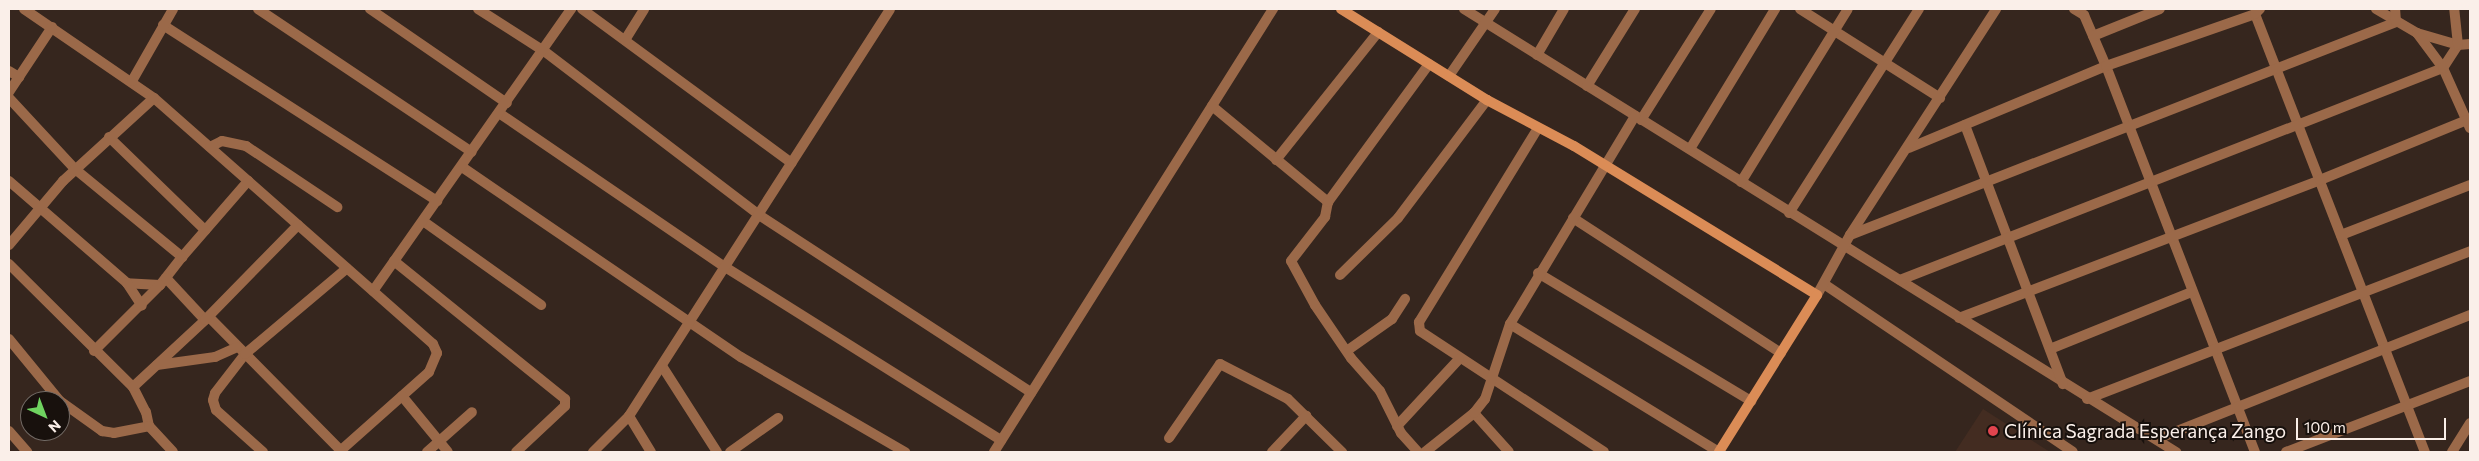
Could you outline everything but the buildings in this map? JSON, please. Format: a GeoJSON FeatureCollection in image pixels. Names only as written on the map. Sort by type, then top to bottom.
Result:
{"type":"FeatureCollection","features":[{"type":"Feature","properties":{"kind":"street"},"geometry":{"type":"LineString","coordinates":[[24,9],[132,81],[154,98],[433,344],[437,353],[429,372],[340,452],[241,350],[163,281],[127,283]]}},
{"type":"Feature","properties":{"kind":"street"},"geometry":{"type":"LineString","coordinates":[[132,81],[173,9]]}},
{"type":"Feature","properties":{"kind":"street"},"geometry":{"type":"LineString","coordinates":[[258,9],[472,152]]}},
{"type":"Feature","properties":{"kind":"street"},"geometry":{"type":"LineString","coordinates":[[370,9],[507,103]]}},
{"type":"Feature","properties":{"kind":"street"},"geometry":{"type":"LineString","coordinates":[[478,9],[544,51],[759,215],[1031,392]]}},
{"type":"Feature","properties":{"kind":"street"},"geometry":{"type":"LineString","coordinates":[[373,291],[544,51],[571,9]]}},
{"type":"Feature","properties":{"kind":"street"},"geometry":{"type":"LineString","coordinates":[[582,9],[792,163]]}},
{"type":"Feature","properties":{"kind":"street"},"geometry":{"type":"LineString","coordinates":[[625,40],[644,9]]}},
{"type":"Feature","properties":{"kind":"street"},"geometry":{"type":"LineString","coordinates":[[593,452],[629,416],[890,9]]}},
{"type":"Feature","properties":{"kind":"street"},"geometry":{"type":"LineString","coordinates":[[994,452],[1274,9]]}},
{"type":"Feature","properties":{"kind":"street"},"geometry":{"type":"LineString","coordinates":[[1341,9],[1487,100],[1606,166],[1817,295]]}},
{"type":"Feature","properties":{"kind":"street"},"geometry":{"type":"LineString","coordinates":[[1464,9],[1690,149],[1789,213],[1900,280],[2087,399],[2176,452]]}},
{"type":"Feature","properties":{"kind":"street"},"geometry":{"type":"LineString","coordinates":[[1449,76],[1495,9]]}},
{"type":"Feature","properties":{"kind":"street"},"geometry":{"type":"LineString","coordinates":[[1536,55],[1564,9]]}},
{"type":"Feature","properties":{"kind":"street"},"geometry":{"type":"LineString","coordinates":[[1587,86],[1635,9]]}},
{"type":"Feature","properties":{"kind":"street"},"geometry":{"type":"LineString","coordinates":[[1426,452],[1474,413],[1485,399],[1492,381],[1495,363],[1510,324],[1538,273],[1606,166],[1711,9]]}},
{"type":"Feature","properties":{"kind":"street"},"geometry":{"type":"LineString","coordinates":[[1690,149],[1775,9]]}},
{"type":"Feature","properties":{"kind":"street"},"geometry":{"type":"LineString","coordinates":[[1800,9],[1940,98]]}},
{"type":"Feature","properties":{"kind":"street"},"geometry":{"type":"LineString","coordinates":[[1740,182],[1848,9]]}},
{"type":"Feature","properties":{"kind":"street"},"geometry":{"type":"LineString","coordinates":[[1789,213],[1886,64],[1919,9]]}},
{"type":"Feature","properties":{"kind":"street"},"geometry":{"type":"LineString","coordinates":[[1510,324],[1719,452],[1824,284],[1850,236],[1909,148],[1996,9]]}},
{"type":"Feature","properties":{"kind":"street"},"geometry":{"type":"LineString","coordinates":[[2074,9],[2084,15],[2106,66],[2255,452]]}},
{"type":"Feature","properties":{"kind":"street"},"geometry":{"type":"LineString","coordinates":[[2093,36],[2160,9]]}},
{"type":"Feature","properties":{"kind":"street"},"geometry":{"type":"LineString","coordinates":[[2376,9],[2417,33],[2458,45],[2470,44]]}},
{"type":"Feature","properties":{"kind":"street"},"geometry":{"type":"LineString","coordinates":[[2395,9],[2396,22]]}},
{"type":"Feature","properties":{"kind":"street"},"geometry":{"type":"LineString","coordinates":[[1900,280],[2008,237],[2152,184],[2444,68],[2458,45],[2454,9]]}},
{"type":"Feature","properties":{"kind":"street"},"geometry":{"type":"LineString","coordinates":[[1909,148],[2106,66],[2258,11],[2276,69],[2426,452]]}},
{"type":"Feature","properties":{"kind":"street"},"geometry":{"type":"LineString","coordinates":[[1850,236],[2396,22]]}},
{"type":"Feature","properties":{"kind":"street"},"geometry":{"type":"LineString","coordinates":[[164,25],[437,201]]}},
{"type":"Feature","properties":{"kind":"street"},"geometry":{"type":"LineString","coordinates":[[9,92],[52,27]]}},
{"type":"Feature","properties":{"kind":"street"},"geometry":{"type":"LineString","coordinates":[[1276,160],[1378,32]]}},
{"type":"Feature","properties":{"kind":"street"},"geometry":{"type":"LineString","coordinates":[[1959,318],[2469,124],[2444,68],[2417,33]]}},
{"type":"Feature","properties":{"kind":"street"},"geometry":{"type":"LineString","coordinates":[[1418,452],[1397,426],[1380,391],[1315,305],[1291,260],[1325,217],[1328,202],[1430,64]]}},
{"type":"Feature","properties":{"kind":"street"},"geometry":{"type":"LineString","coordinates":[[9,71],[19,77]]}},
{"type":"Feature","properties":{"kind":"street"},"geometry":{"type":"LineString","coordinates":[[9,98],[75,169],[182,257]]}},
{"type":"Feature","properties":{"kind":"street"},"geometry":{"type":"LineString","coordinates":[[9,245],[75,169],[154,98]]}},
{"type":"Feature","properties":{"kind":"street"},"geometry":{"type":"LineString","coordinates":[[1340,275],[1398,218],[1487,100]]}},
{"type":"Feature","properties":{"kind":"street"},"geometry":{"type":"LineString","coordinates":[[1212,106],[1328,202]]}},
{"type":"Feature","properties":{"kind":"street"},"geometry":{"type":"LineString","coordinates":[[499,113],[725,267],[1001,440]]}},
{"type":"Feature","properties":{"kind":"street"},"geometry":{"type":"LineString","coordinates":[[1965,125],[2063,384]]}},
{"type":"Feature","properties":{"kind":"street"},"geometry":{"type":"LineString","coordinates":[[1538,128],[1419,322],[1420,331],[1492,381],[1604,452]]}},
{"type":"Feature","properties":{"kind":"street"},"geometry":{"type":"LineString","coordinates":[[109,137],[205,230]]}},
{"type":"Feature","properties":{"kind":"street"},"geometry":{"type":"LineString","coordinates":[[210,147],[222,140],[246,146],[338,207]]}},
{"type":"Feature","properties":{"kind":"street"},"geometry":{"type":"LineString","coordinates":[[462,167],[741,357],[905,452]]}},
{"type":"Feature","properties":{"kind":"street"},"geometry":{"type":"LineString","coordinates":[[9,181],[127,283],[142,306]]}},
{"type":"Feature","properties":{"kind":"street"},"geometry":{"type":"LineString","coordinates":[[94,351],[142,306],[248,181]]}},
{"type":"Feature","properties":{"kind":"street"},"geometry":{"type":"LineString","coordinates":[[2341,236],[2470,185]]}},
{"type":"Feature","properties":{"kind":"street"},"geometry":{"type":"LineString","coordinates":[[1573,218],[1781,353]]}},
{"type":"Feature","properties":{"kind":"street"},"geometry":{"type":"LineString","coordinates":[[423,221],[541,304]]}},
{"type":"Feature","properties":{"kind":"street"},"geometry":{"type":"LineString","coordinates":[[133,387],[207,318],[298,225]]}},
{"type":"Feature","properties":{"kind":"street"},"geometry":{"type":"LineString","coordinates":[[2087,399],[2470,251]]}},
{"type":"Feature","properties":{"kind":"street"},"geometry":{"type":"LineString","coordinates":[[394,262],[529,367],[564,399],[565,406],[516,452]]}},
{"type":"Feature","properties":{"kind":"street"},"geometry":{"type":"LineString","coordinates":[[9,264],[94,351],[133,387],[146,412],[149,426],[172,452]]}},
{"type":"Feature","properties":{"kind":"street"},"geometry":{"type":"LineString","coordinates":[[263,452],[216,410],[213,400],[219,386],[241,350],[347,268]]}},
{"type":"Feature","properties":{"kind":"street"},"geometry":{"type":"LineString","coordinates":[[1538,273],[1751,401]]}},
{"type":"Feature","properties":{"kind":"street"},"geometry":{"type":"LineString","coordinates":[[1824,284],[2073,452]]}},
{"type":"Feature","properties":{"kind":"street"},"geometry":{"type":"LineString","coordinates":[[2050,350],[2192,292]]}},
{"type":"Feature","properties":{"kind":"street"},"geometry":{"type":"LineString","coordinates":[[1348,350],[1392,319],[1405,299]]}},
{"type":"Feature","properties":{"kind":"street"},"geometry":{"type":"LineString","coordinates":[[2156,439],[2470,315]]}},
{"type":"Feature","properties":{"kind":"street"},"geometry":{"type":"LineString","coordinates":[[9,340],[52,391]]}},
{"type":"Feature","properties":{"kind":"street"},"geometry":{"type":"LineString","coordinates":[[157,365],[215,357],[241,350]]}},
{"type":"Feature","properties":{"kind":"street"},"geometry":{"type":"LineString","coordinates":[[1397,426],[1459,359]]}},
{"type":"Feature","properties":{"kind":"street"},"geometry":{"type":"LineString","coordinates":[[1169,438],[1220,364],[1288,399],[1342,452]]}},
{"type":"Feature","properties":{"kind":"street"},"geometry":{"type":"LineString","coordinates":[[662,366],[717,452]]}},
{"type":"Feature","properties":{"kind":"street"},"geometry":{"type":"LineString","coordinates":[[2286,452],[2470,381]]}},
{"type":"Feature","properties":{"kind":"street"},"geometry":{"type":"LineString","coordinates":[[402,396],[448,452]]}},
{"type":"Feature","properties":{"kind":"street"},"geometry":{"type":"LineString","coordinates":[[70,408],[102,431],[114,433],[149,426]]}},
{"type":"Feature","properties":{"kind":"street"},"geometry":{"type":"LineString","coordinates":[[427,452],[472,412]]}},
{"type":"Feature","properties":{"kind":"street"},"geometry":{"type":"LineString","coordinates":[[1474,413],[1510,452]]}},
{"type":"Feature","properties":{"kind":"street"},"geometry":{"type":"LineString","coordinates":[[629,416],[651,452]]}},
{"type":"Feature","properties":{"kind":"street"},"geometry":{"type":"LineString","coordinates":[[1272,452],[1306,416]]}},
{"type":"Feature","properties":{"kind":"street"},"geometry":{"type":"LineString","coordinates":[[730,452],[778,418]]}},
{"type":"Feature","properties":{"kind":"street"},"geometry":{"type":"LineString","coordinates":[[2452,452],[2470,423]]}},
{"type":"Feature","properties":{"kind":"street"},"geometry":{"type":"LineString","coordinates":[[9,431],[27,452]]}},
{"type":"Feature","properties":{"kind":"shaded area","name":"Clínica Sagrada Esperança Zango"},"geometry":{"type":"Polygon","coordinates":[[[1983,409],[2050,452],[1955,452],[1983,409]]]}},
{"type":"Feature","properties":{"kind":"place","name":"Clínica Sagrada Esperança Zango"},"geometry":{"type":"Point","coordinates":[1993,431]}}]}
